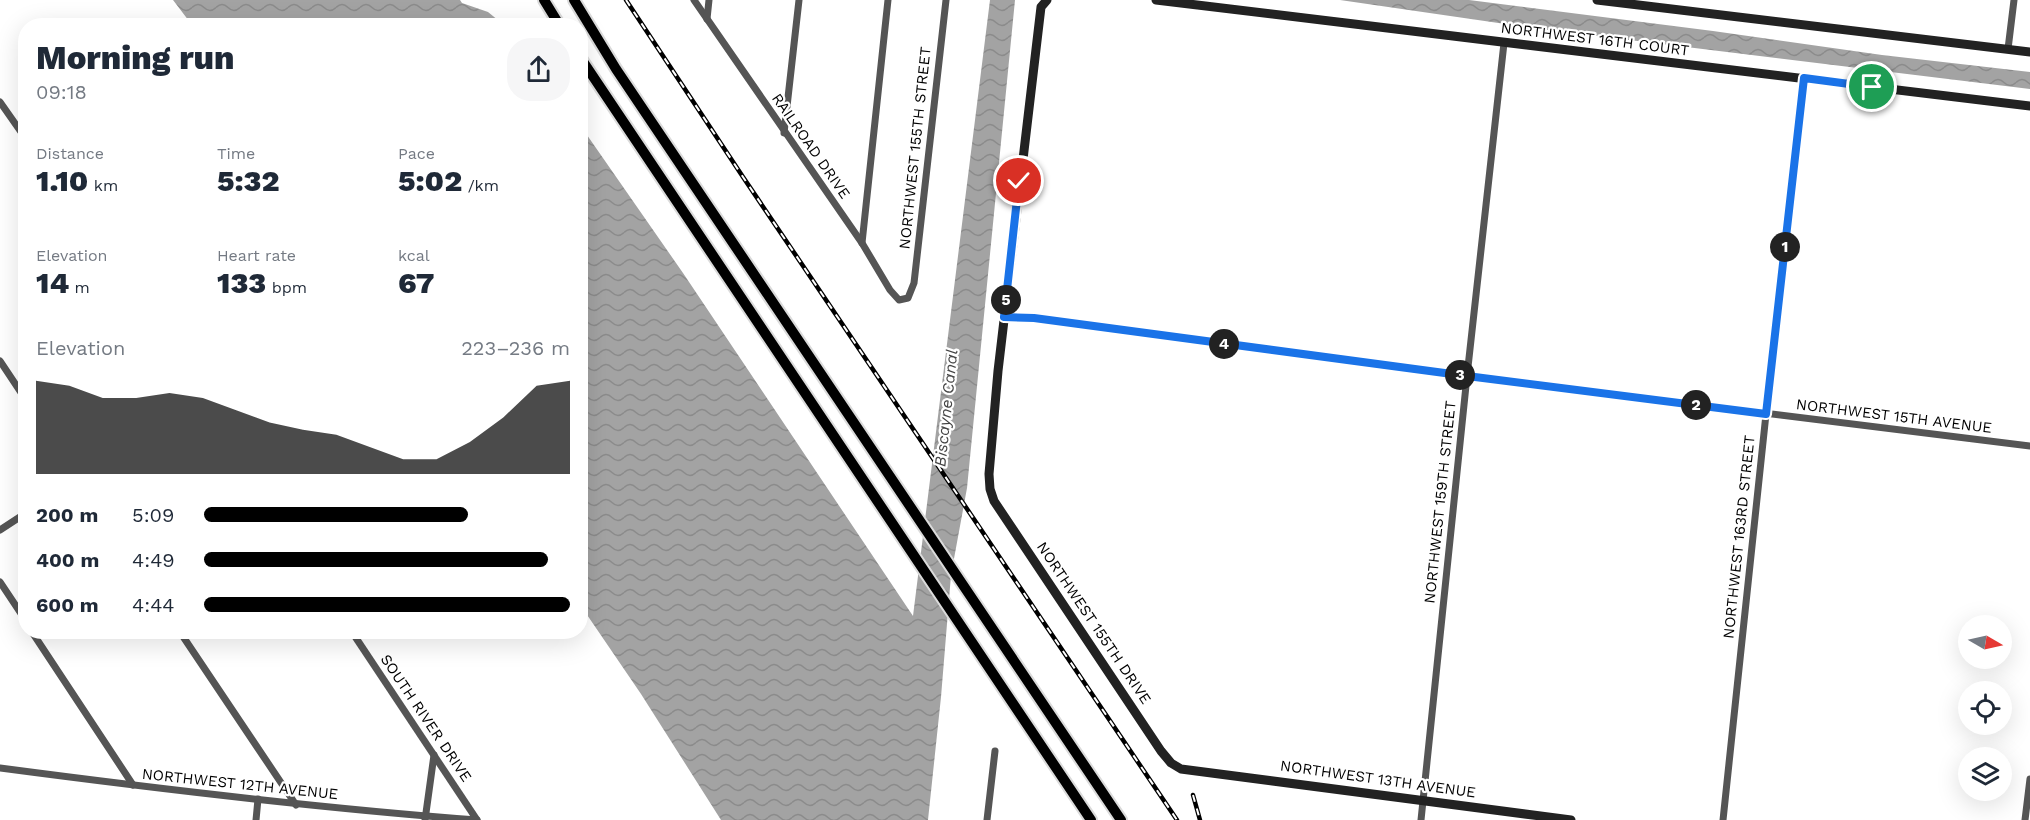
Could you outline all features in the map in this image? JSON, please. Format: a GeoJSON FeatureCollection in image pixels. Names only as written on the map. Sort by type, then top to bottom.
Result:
{"type":"FeatureCollection","features":[{"type":"Feature","properties":{"kind":"main road"},"geometry":{"type":"LineString","coordinates":[[544,0],[555,18]]}},
{"type":"Feature","properties":{"kind":"main road"},"geometry":{"type":"LineString","coordinates":[[574,0],[585,18]]}},
{"type":"Feature","properties":{"kind":"main road"},"geometry":{"type":"LineString","coordinates":[[588,23],[616,69],[1121,820]]}},
{"type":"Feature","properties":{"kind":"main road"},"geometry":{"type":"LineString","coordinates":[[588,69],[1092,820]]}},
{"type":"Feature","properties":{"kind":"street","name":"RAILROAD DRIVE"},"geometry":{"type":"LineString","coordinates":[[694,0],[862,243],[890,291],[899,300],[908,298]]}},
{"type":"Feature","properties":{"kind":"street"},"geometry":{"type":"LineString","coordinates":[[707,19],[708,0]]}},
{"type":"Feature","properties":{"kind":"street"},"geometry":{"type":"LineString","coordinates":[[784,132],[799,0]]}},
{"type":"Feature","properties":{"kind":"street"},"geometry":{"type":"LineString","coordinates":[[862,243],[888,0]]}},
{"type":"Feature","properties":{"kind":"street","name":"NORTHWEST 155TH STREET"},"geometry":{"type":"LineString","coordinates":[[908,298],[914,283],[945,0]]}},
{"type":"Feature","properties":{"kind":"street","name":"NORTHWEST 16TH COURT"},"geometry":{"type":"LineString","coordinates":[[1156,0],[2030,106]]}},
{"type":"Feature","properties":{"kind":"street"},"geometry":{"type":"LineString","coordinates":[[1597,0],[2030,52]]}},
{"type":"Feature","properties":{"kind":"street"},"geometry":{"type":"LineString","coordinates":[[2008,49],[2014,0]]}},
{"type":"Feature","properties":{"kind":"street"},"geometry":{"type":"LineString","coordinates":[[1004,317],[1044,3]]}},
{"type":"Feature","properties":{"kind":"street","name":"NORTHWEST 159TH STREET"},"geometry":{"type":"LineString","coordinates":[[1421,820],[1504,43]]}},
{"type":"Feature","properties":{"kind":"street","name":"NORTHWEST 163RD STREET"},"geometry":{"type":"LineString","coordinates":[[1724,820],[1804,78]]}},
{"type":"Feature","properties":{"kind":"street"},"geometry":{"type":"LineString","coordinates":[[0,102],[18,128]]}},
{"type":"Feature","properties":{"kind":"street","name":"NORTHWEST 15TH AVENUE"},"geometry":{"type":"LineString","coordinates":[[1004,317],[1034,318],[1467,376],[2030,446]]}},
{"type":"Feature","properties":{"kind":"street","name":"NORTHWEST 155TH DRIVE"},"geometry":{"type":"LineString","coordinates":[[1004,317],[989,474],[994,501],[1161,751],[1171,763],[1181,769]]}},
{"type":"Feature","properties":{"kind":"street"},"geometry":{"type":"LineString","coordinates":[[0,361],[18,388]]}},
{"type":"Feature","properties":{"kind":"street"},"geometry":{"type":"LineString","coordinates":[[0,530],[18,518]]}},
{"type":"Feature","properties":{"kind":"street"},"geometry":{"type":"LineString","coordinates":[[0,582],[18,609]]}},
{"type":"Feature","properties":{"kind":"street"},"geometry":{"type":"LineString","coordinates":[[37,639],[132,786]]}},
{"type":"Feature","properties":{"kind":"street"},"geometry":{"type":"LineString","coordinates":[[185,639],[296,805]]}},
{"type":"Feature","properties":{"kind":"street","name":"SOUTH RIVER DRIVE"},"geometry":{"type":"LineString","coordinates":[[357,639],[477,820]]}},
{"type":"Feature","properties":{"kind":"street"},"geometry":{"type":"LineString","coordinates":[[987,820],[994,751]]}},
{"type":"Feature","properties":{"kind":"street"},"geometry":{"type":"LineString","coordinates":[[425,818],[434,755]]}},
{"type":"Feature","properties":{"kind":"street","name":"NORTHWEST 12TH AVENUE"},"geometry":{"type":"LineString","coordinates":[[0,768],[296,805],[425,818],[477,820]]}},
{"type":"Feature","properties":{"kind":"street","name":"NORTHWEST 13TH AVENUE"},"geometry":{"type":"LineString","coordinates":[[1181,769],[1571,820]]}},
{"type":"Feature","properties":{"kind":"street"},"geometry":{"type":"LineString","coordinates":[[2025,820],[2030,779]]}},
{"type":"Feature","properties":{"kind":"street"},"geometry":{"type":"LineString","coordinates":[[256,820],[258,799]]}},
{"type":"Feature","properties":{"kind":"water"},"geometry":{"type":"Polygon","coordinates":[[[173,0],[460,0],[462,3],[488,12],[495,18],[187,18],[173,0]]]}},
{"type":"Feature","properties":{"kind":"water","name":"Biscayne Canal"},"geometry":{"type":"Polygon","coordinates":[[[990,0],[1015,0],[967,488],[951,575],[928,820],[721,820],[641,694],[588,616],[588,136],[683,273],[913,616],[990,0]]]}},
{"type":"Feature","properties":{"kind":"water"},"geometry":{"type":"Polygon","coordinates":[[[1340,0],[1469,0],[1713,31],[1882,55],[2030,72],[2030,89],[1540,29],[1340,0]]]}},
{"type":"Feature","properties":{"kind":"railway"},"geometry":{"type":"LineString","coordinates":[[626,0],[1177,820]]}},
{"type":"Feature","properties":{"kind":"railway"},"geometry":{"type":"LineString","coordinates":[[1193,795],[1200,820]]}},
{"type":"Feature","properties":{"kind":"route"},"geometry":{"type":"LineString","coordinates":[[1019,181],[1004,317],[1034,318],[1766,414],[1804,78],[1872,87]]}}]}
